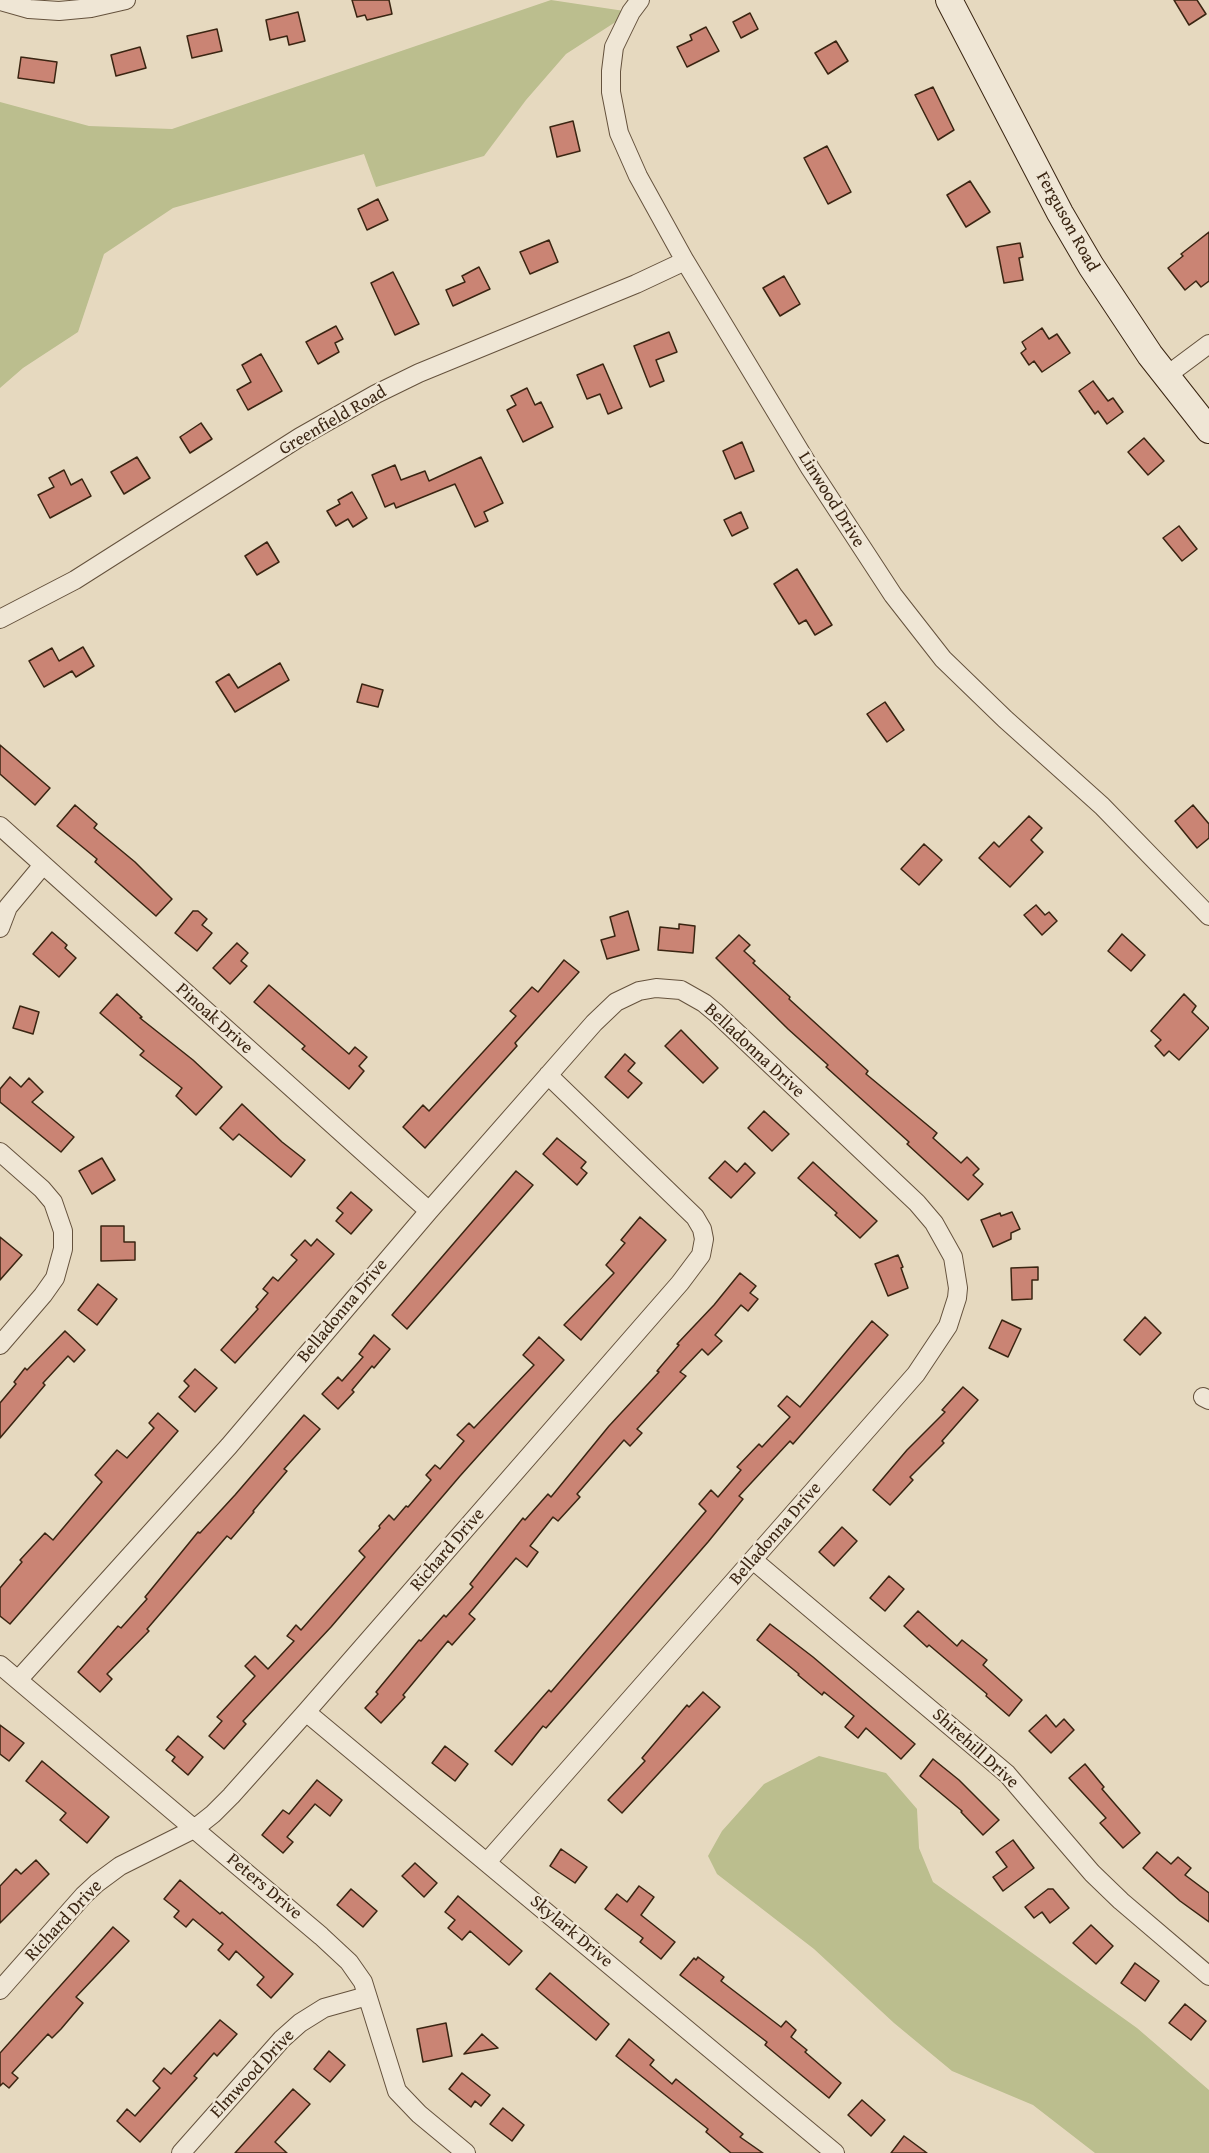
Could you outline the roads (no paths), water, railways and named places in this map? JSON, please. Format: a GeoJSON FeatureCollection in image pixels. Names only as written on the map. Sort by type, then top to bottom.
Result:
{"type":"FeatureCollection","features":[{"type":"Feature","properties":{"kind":"street"},"geometry":{"type":"LineString","coordinates":[[0,1],[29,9],[59,11],[91,8],[126,0]]}},
{"type":"Feature","properties":{"kind":"street","name":"Linwood Drive"},"geometry":{"type":"LineString","coordinates":[[640,0],[631,12],[614,46],[611,71],[614,116],[627,155],[685,261],[835,507],[886,585],[922,634],[974,689],[1102,806],[1209,916]]}},
{"type":"Feature","properties":{"kind":"street","name":"Ferguson Road"},"geometry":{"type":"LineString","coordinates":[[949,0],[1060,213],[1119,309],[1166,376],[1209,430]]}},
{"type":"Feature","properties":{"kind":"street","name":"Greenfield Road"},"geometry":{"type":"LineString","coordinates":[[0,619],[75,580],[300,437],[376,394],[418,373],[636,284],[685,261]]}},
{"type":"Feature","properties":{"kind":"street"},"geometry":{"type":"LineString","coordinates":[[1166,376],[1209,344]]}},
{"type":"Feature","properties":{"kind":"street","name":"Pinoak Drive"},"geometry":{"type":"LineString","coordinates":[[0,826],[429,1211]]}},
{"type":"Feature","properties":{"kind":"street"},"geometry":{"type":"LineString","coordinates":[[0,928],[8,908],[43,865]]}},
{"type":"Feature","properties":{"kind":"street","name":"Belladonna Drive"},"geometry":{"type":"LineString","coordinates":[[18,1680],[229,1446],[429,1211],[594,1023],[616,1002],[639,991],[656,988],[681,990],[716,1013],[917,1203],[945,1239],[953,1257],[958,1288],[957,1298],[948,1326],[916,1374],[487,1862]]}},
{"type":"Feature","properties":{"kind":"street","name":"Richard Drive"},"geometry":{"type":"LineString","coordinates":[[0,1990],[97,1883],[120,1866],[194,1829],[225,1802],[673,1292],[701,1255],[704,1239],[695,1216],[548,1075]]}},
{"type":"Feature","properties":{"kind":"street"},"geometry":{"type":"LineString","coordinates":[[0,1152],[42,1189],[53,1202],[63,1232],[63,1249],[55,1278],[44,1295],[0,1345]]}},
{"type":"Feature","properties":{"kind":"street","name":"Shirehill Drive"},"geometry":{"type":"LineString","coordinates":[[753,1560],[1007,1774],[1092,1873],[1120,1901],[1209,1976]]}},
{"type":"Feature","properties":{"kind":"street","name":"Peters Drive"},"geometry":{"type":"LineString","coordinates":[[0,1665],[349,1962],[363,1982],[397,2091],[419,2114],[466,2153]]}},
{"type":"Feature","properties":{"kind":"street","name":"Skylark Drive"},"geometry":{"type":"LineString","coordinates":[[306,1712],[836,2153]]}},
{"type":"Feature","properties":{"kind":"street","name":"Elmwood Drive"},"geometry":{"type":"LineString","coordinates":[[181,2153],[282,2039],[300,2023],[324,2008],[367,1996]]}}]}
